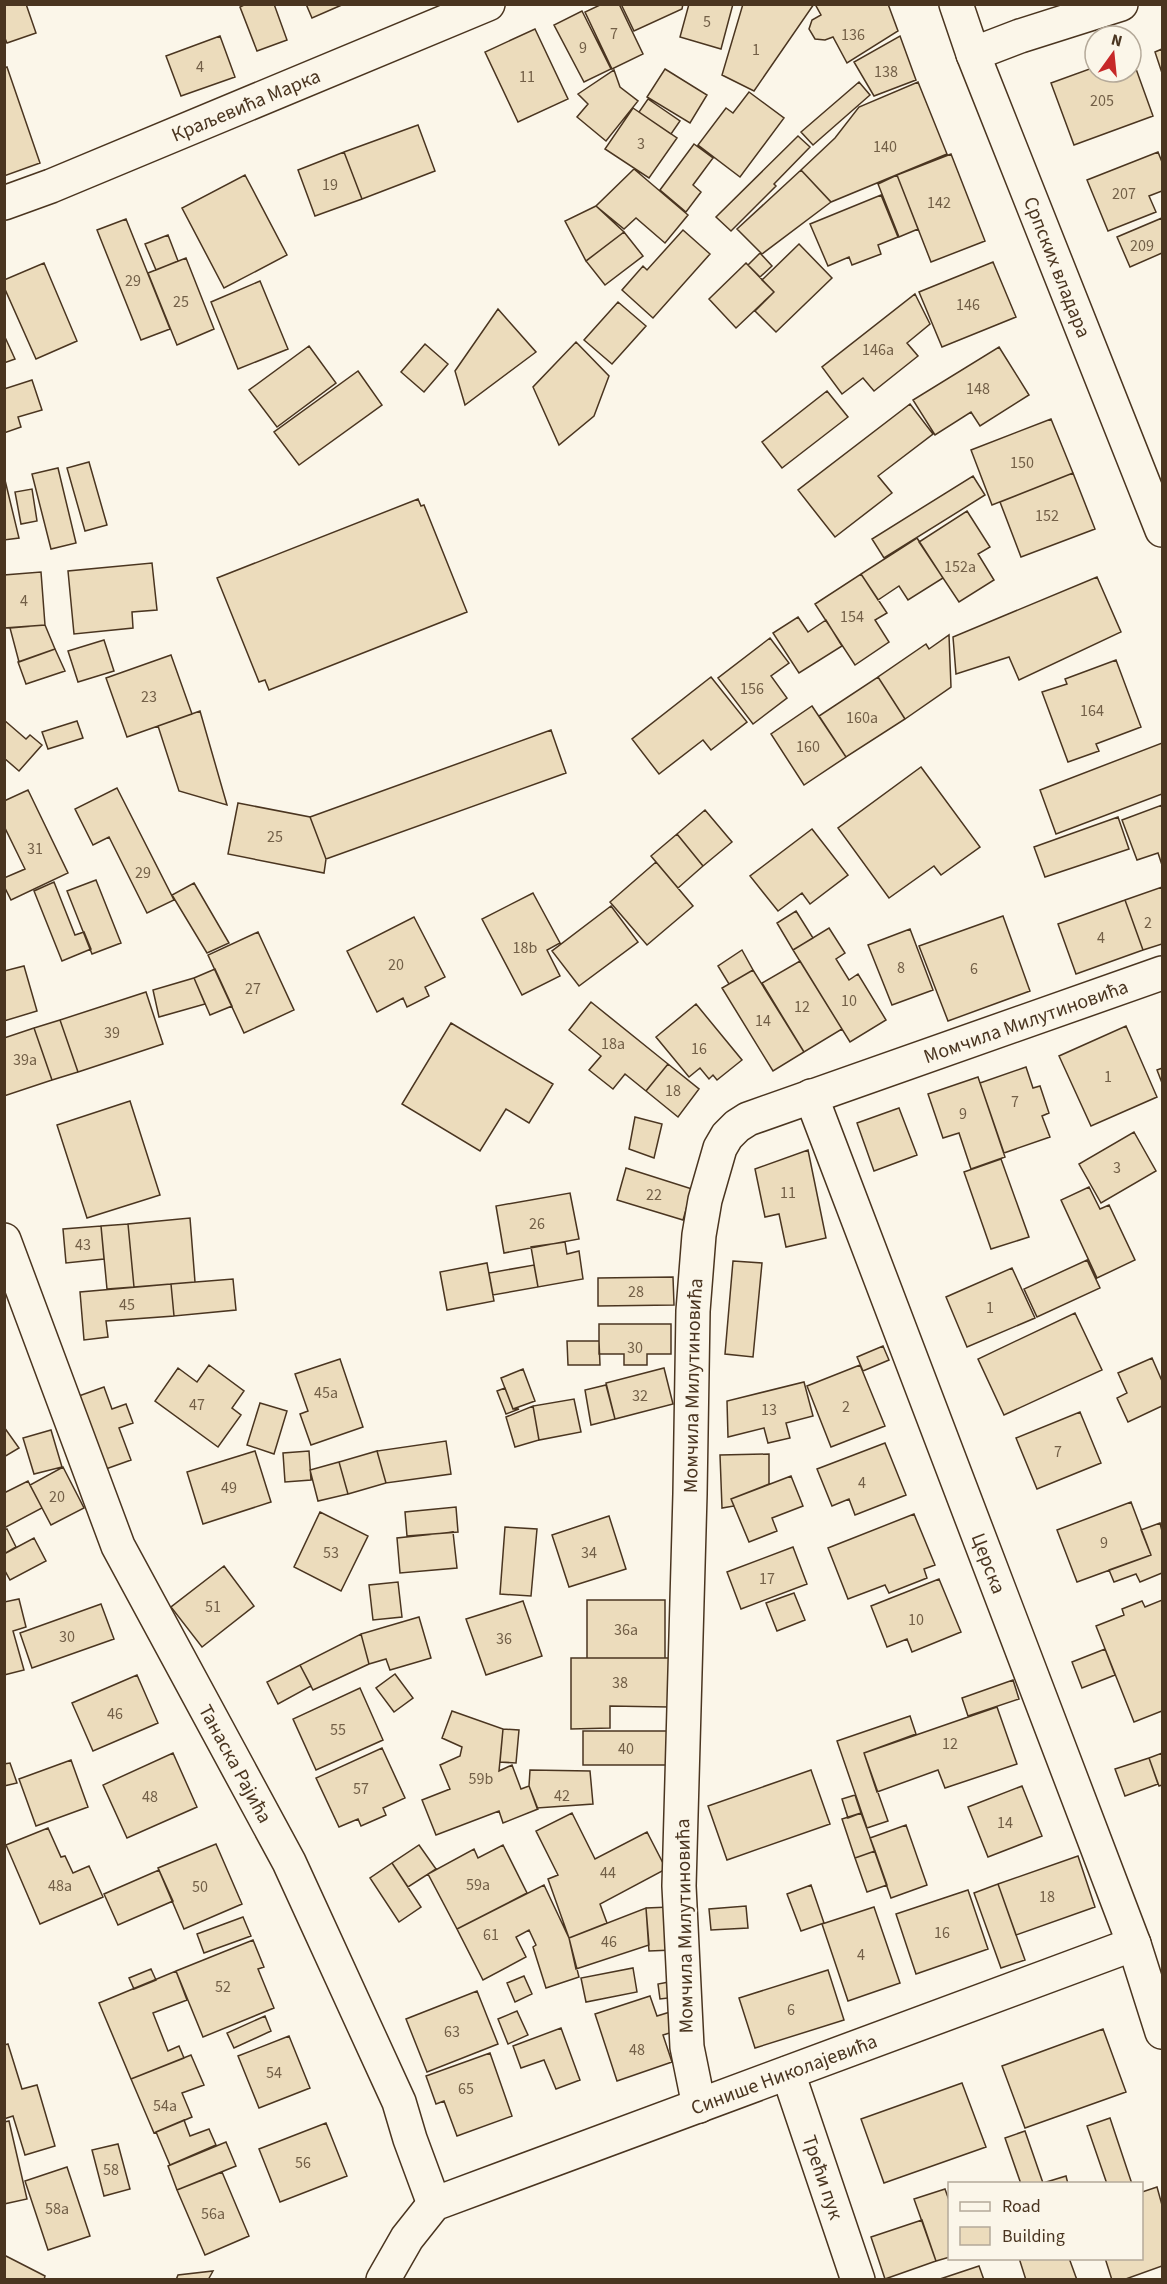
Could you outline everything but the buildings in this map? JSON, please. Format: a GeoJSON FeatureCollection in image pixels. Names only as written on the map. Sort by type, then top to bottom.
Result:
{"type":"FeatureCollection","features":[{"type":"Feature","properties":{"kind":"street","name":"Краљевића Марка"},"geometry":{"type":"LineString","coordinates":[[4,203],[73,177],[488,4]]}},
{"type":"Feature","properties":{"kind":"street","name":"Српских владара"},"geometry":{"type":"LineString","coordinates":[[956,4],[973,54],[1162,530]]}},
{"type":"Feature","properties":{"kind":"street"},"geometry":{"type":"LineString","coordinates":[[973,54],[1020,36],[1121,4]]}},
{"type":"Feature","properties":{"kind":"street","name":"Момчила Милутиновића"},"geometry":{"type":"LineString","coordinates":[[699,2106],[687,2047],[679,1886],[693,1311],[699,1234],[705,1200],[720,1148],[727,1136],[748,1119],[1162,974]]}},
{"type":"Feature","properties":{"kind":"street","name":"Церска"},"geometry":{"type":"LineString","coordinates":[[811,1096],[1134,1944],[1162,2032]]}},
{"type":"Feature","properties":{"kind":"street","name":"Танаска Рајића"},"geometry":{"type":"LineString","coordinates":[[4,1240],[118,1546],[289,1862],[399,2102],[434,2204]]}},
{"type":"Feature","properties":{"kind":"street","name":"Синише Николајевића"},"geometry":{"type":"LineString","coordinates":[[434,2204],[1134,1944]]}},
{"type":"Feature","properties":{"kind":"street","name":"Трећи пук"},"geometry":{"type":"LineString","coordinates":[[789,2073],[858,2280]]}},
{"type":"Feature","properties":{"kind":"street"},"geometry":{"type":"LineString","coordinates":[[383,2280],[407,2238],[434,2204]]}}]}
